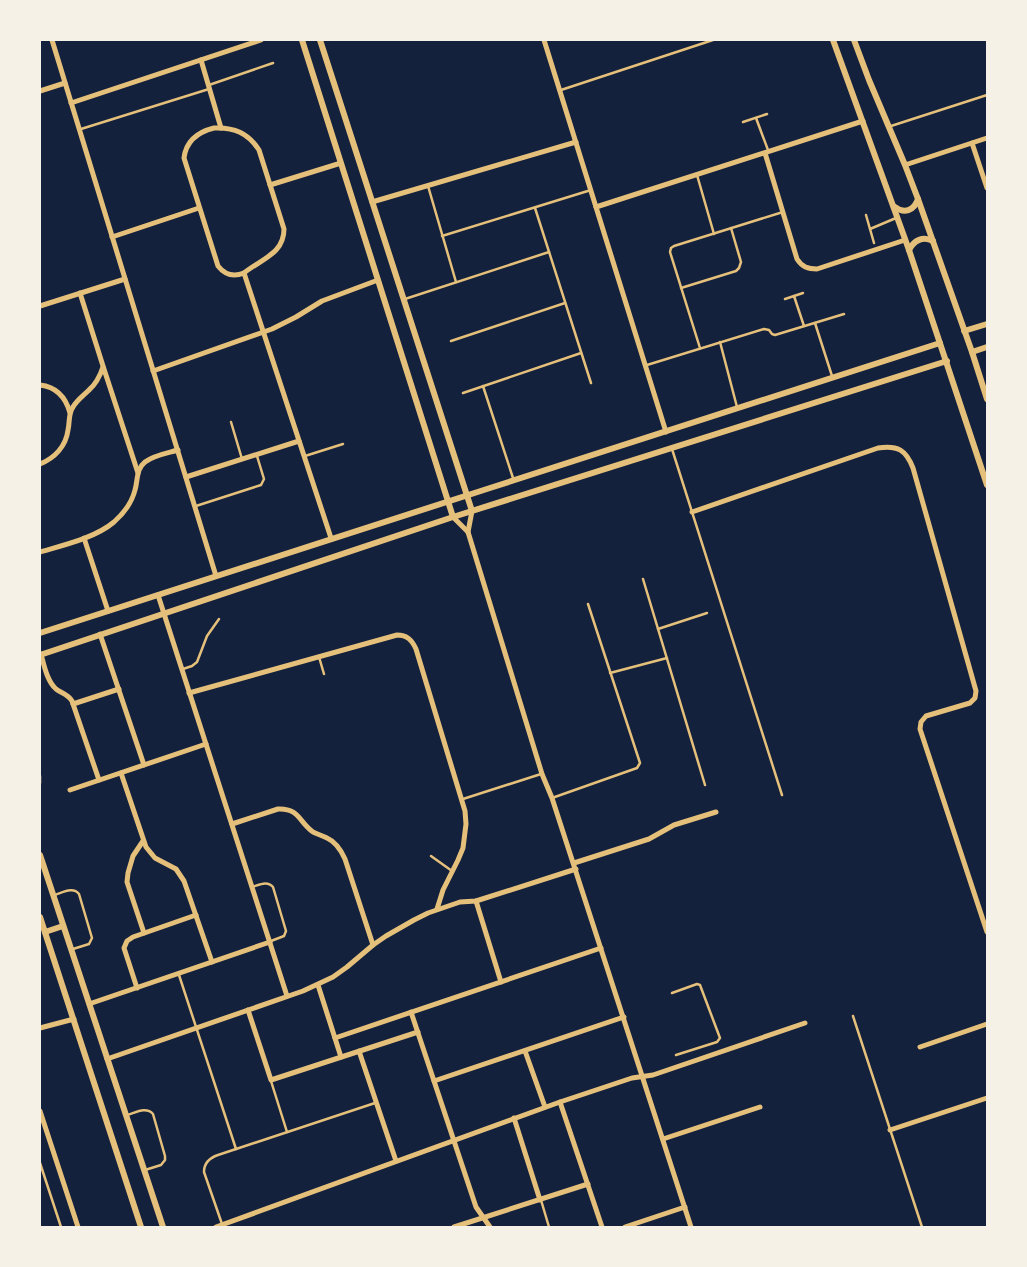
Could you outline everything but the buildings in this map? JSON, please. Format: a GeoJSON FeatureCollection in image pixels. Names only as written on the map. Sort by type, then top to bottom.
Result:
{"type":"FeatureCollection","features":[{"type":"Feature","properties":{"kind":"street"},"geometry":{"type":"LineString","coordinates":[[52,40],[216,576]]}},
{"type":"Feature","properties":{"kind":"street"},"geometry":{"type":"LineString","coordinates":[[71,103],[261,40]]}},
{"type":"Feature","properties":{"kind":"street"},"geometry":{"type":"LineString","coordinates":[[302,40],[453,517],[468,532]]}},
{"type":"Feature","properties":{"kind":"street"},"geometry":{"type":"LineString","coordinates":[[320,40],[472,511],[468,532],[542,774],[575,866],[691,1227]]}},
{"type":"Feature","properties":{"kind":"street"},"geometry":{"type":"LineString","coordinates":[[544,40],[666,432]]}},
{"type":"Feature","properties":{"kind":"street"},"geometry":{"type":"LineString","coordinates":[[833,40],[906,240],[987,485]]}},
{"type":"Feature","properties":{"kind":"street"},"geometry":{"type":"LineString","coordinates":[[854,40],[918,199],[987,399]]}},
{"type":"Feature","properties":{"kind":"street"},"geometry":{"type":"LineString","coordinates":[[201,60],[222,128]]}},
{"type":"Feature","properties":{"kind":"street"},"geometry":{"type":"LineString","coordinates":[[40,91],[65,83]]}},
{"type":"Feature","properties":{"kind":"street"},"geometry":{"type":"LineString","coordinates":[[596,206],[863,121]]}},
{"type":"Feature","properties":{"kind":"street"},"geometry":{"type":"LineString","coordinates":[[222,128],[237,130],[244,133],[259,150],[270,185],[284,229],[283,241],[276,252],[244,273],[235,276],[225,273],[218,266],[184,158],[185,151],[193,138],[206,130],[222,128]]}},
{"type":"Feature","properties":{"kind":"street"},"geometry":{"type":"LineString","coordinates":[[905,165],[987,138]]}},
{"type":"Feature","properties":{"kind":"street"},"geometry":{"type":"LineString","coordinates":[[372,202],[576,142]]}},
{"type":"Feature","properties":{"kind":"street"},"geometry":{"type":"LineString","coordinates":[[972,143],[984,171],[987,188]]}},
{"type":"Feature","properties":{"kind":"street"},"geometry":{"type":"LineString","coordinates":[[767,152],[797,260],[805,267],[817,269],[906,240]]}},
{"type":"Feature","properties":{"kind":"street"},"geometry":{"type":"LineString","coordinates":[[270,185],[341,163]]}},
{"type":"Feature","properties":{"kind":"street"},"geometry":{"type":"LineString","coordinates":[[894,206],[901,211],[910,210],[918,199]]}},
{"type":"Feature","properties":{"kind":"street"},"geometry":{"type":"LineString","coordinates":[[112,237],[199,208]]}},
{"type":"Feature","properties":{"kind":"street"},"geometry":{"type":"LineString","coordinates":[[909,250],[911,245],[919,239],[933,241]]}},
{"type":"Feature","properties":{"kind":"street"},"geometry":{"type":"LineString","coordinates":[[244,273],[331,538]]}},
{"type":"Feature","properties":{"kind":"street"},"geometry":{"type":"LineString","coordinates":[[40,306],[125,280]]}},
{"type":"Feature","properties":{"kind":"street"},"geometry":{"type":"LineString","coordinates":[[154,371],[264,332],[288,321],[328,298],[378,280]]}},
{"type":"Feature","properties":{"kind":"street"},"geometry":{"type":"LineString","coordinates":[[80,293],[138,473]]}},
{"type":"Feature","properties":{"kind":"street"},"geometry":{"type":"LineString","coordinates":[[964,331],[987,324]]}},
{"type":"Feature","properties":{"kind":"street"},"geometry":{"type":"LineString","coordinates":[[40,633],[940,343]]}},
{"type":"Feature","properties":{"kind":"street"},"geometry":{"type":"LineString","coordinates":[[972,352],[987,347]]}},
{"type":"Feature","properties":{"kind":"street"},"geometry":{"type":"LineString","coordinates":[[99,780],[74,704],[68,696],[52,684],[40,654],[453,517],[947,361]]}},
{"type":"Feature","properties":{"kind":"street"},"geometry":{"type":"LineString","coordinates":[[40,464],[50,460],[60,449],[67,436],[70,414],[77,401],[95,383],[103,366]]}},
{"type":"Feature","properties":{"kind":"street"},"geometry":{"type":"LineString","coordinates":[[40,385],[52,388],[59,393],[68,406],[70,414]]}},
{"type":"Feature","properties":{"kind":"street"},"geometry":{"type":"LineString","coordinates":[[186,477],[299,440]]}},
{"type":"Feature","properties":{"kind":"street"},"geometry":{"type":"LineString","coordinates":[[692,512],[878,448],[890,446],[901,450],[909,458],[914,468],[976,691],[975,698],[970,703],[923,718],[920,729],[987,932]]}},
{"type":"Feature","properties":{"kind":"street"},"geometry":{"type":"LineString","coordinates":[[40,552],[84,538],[107,527],[127,507],[135,490],[138,473],[142,465],[149,459],[178,450]]}},
{"type":"Feature","properties":{"kind":"street"},"geometry":{"type":"LineString","coordinates":[[84,538],[108,611]]}},
{"type":"Feature","properties":{"kind":"street"},"geometry":{"type":"LineString","coordinates":[[158,595],[288,996]]}},
{"type":"Feature","properties":{"kind":"street"},"geometry":{"type":"LineString","coordinates":[[100,634],[144,765]]}},
{"type":"Feature","properties":{"kind":"street"},"geometry":{"type":"LineString","coordinates":[[189,693],[398,636],[409,638],[416,649],[462,799],[466,824],[465,836],[458,860],[437,909]]}},
{"type":"Feature","properties":{"kind":"street"},"geometry":{"type":"LineString","coordinates":[[74,704],[119,689]]}},
{"type":"Feature","properties":{"kind":"street"},"geometry":{"type":"LineString","coordinates":[[70,790],[206,744]]}},
{"type":"Feature","properties":{"kind":"street"},"geometry":{"type":"LineString","coordinates":[[121,773],[146,847],[155,858],[172,867],[182,877],[212,962]]}},
{"type":"Feature","properties":{"kind":"street"},"geometry":{"type":"LineString","coordinates":[[232,824],[278,809],[284,809],[296,814],[314,832],[333,841],[345,859],[374,945]]}},
{"type":"Feature","properties":{"kind":"street"},"geometry":{"type":"LineString","coordinates":[[107,1058],[318,985],[348,968],[374,945],[400,928],[437,909],[460,902],[476,902],[649,839],[674,824],[716,812]]}},
{"type":"Feature","properties":{"kind":"street"},"geometry":{"type":"LineString","coordinates":[[143,841],[133,856],[127,882],[144,933]]}},
{"type":"Feature","properties":{"kind":"street"},"geometry":{"type":"LineString","coordinates":[[40,854],[162,1227]]}},
{"type":"Feature","properties":{"kind":"street"},"geometry":{"type":"LineString","coordinates":[[476,902],[501,982]]}},
{"type":"Feature","properties":{"kind":"street"},"geometry":{"type":"LineString","coordinates":[[136,988],[124,948],[127,941],[130,938],[196,915]]}},
{"type":"Feature","properties":{"kind":"street"},"geometry":{"type":"LineString","coordinates":[[40,917],[141,1227]]}},
{"type":"Feature","properties":{"kind":"street"},"geometry":{"type":"LineString","coordinates":[[45,932],[64,926]]}},
{"type":"Feature","properties":{"kind":"street"},"geometry":{"type":"LineString","coordinates":[[89,1004],[270,942]]}},
{"type":"Feature","properties":{"kind":"street"},"geometry":{"type":"LineString","coordinates":[[335,1038],[601,948]]}},
{"type":"Feature","properties":{"kind":"street"},"geometry":{"type":"LineString","coordinates":[[318,985],[341,1057]]}},
{"type":"Feature","properties":{"kind":"street"},"geometry":{"type":"LineString","coordinates":[[248,1010],[270,1080],[418,1032]]}},
{"type":"Feature","properties":{"kind":"street"},"geometry":{"type":"LineString","coordinates":[[411,1012],[476,1207],[490,1227]]}},
{"type":"Feature","properties":{"kind":"street"},"geometry":{"type":"LineString","coordinates":[[434,1081],[624,1018]]}},
{"type":"Feature","properties":{"kind":"street"},"geometry":{"type":"LineString","coordinates":[[40,1028],[74,1019]]}},
{"type":"Feature","properties":{"kind":"street"},"geometry":{"type":"LineString","coordinates":[[216,1227],[544,1107],[632,1078],[653,1075],[805,1024]]}},
{"type":"Feature","properties":{"kind":"street"},"geometry":{"type":"LineString","coordinates":[[920,1047],[987,1024]]}},
{"type":"Feature","properties":{"kind":"street"},"geometry":{"type":"LineString","coordinates":[[359,1051],[396,1162]]}},
{"type":"Feature","properties":{"kind":"street"},"geometry":{"type":"LineString","coordinates":[[526,1051],[544,1107]]}},
{"type":"Feature","properties":{"kind":"street"},"geometry":{"type":"LineString","coordinates":[[890,1130],[987,1098]]}},
{"type":"Feature","properties":{"kind":"street"},"geometry":{"type":"LineString","coordinates":[[560,1102],[602,1227]]}},
{"type":"Feature","properties":{"kind":"street"},"geometry":{"type":"LineString","coordinates":[[663,1139],[760,1107]]}},
{"type":"Feature","properties":{"kind":"street"},"geometry":{"type":"LineString","coordinates":[[40,1111],[78,1227]]}},
{"type":"Feature","properties":{"kind":"street"},"geometry":{"type":"LineString","coordinates":[[514,1118],[540,1200]]}},
{"type":"Feature","properties":{"kind":"street"},"geometry":{"type":"LineString","coordinates":[[454,1227],[588,1184]]}},
{"type":"Feature","properties":{"kind":"street"},"geometry":{"type":"LineString","coordinates":[[625,1227],[685,1208]]}},
{"type":"Feature","properties":{"kind":"lane"},"geometry":{"type":"LineString","coordinates":[[560,90],[714,40]]}},
{"type":"Feature","properties":{"kind":"lane"},"geometry":{"type":"LineString","coordinates":[[79,129],[209,87],[273,63]]}},
{"type":"Feature","properties":{"kind":"lane"},"geometry":{"type":"LineString","coordinates":[[889,126],[987,95]]}},
{"type":"Feature","properties":{"kind":"lane"},"geometry":{"type":"LineString","coordinates":[[743,122],[767,114]]}},
{"type":"Feature","properties":{"kind":"lane"},"geometry":{"type":"LineString","coordinates":[[756,118],[767,152]]}},
{"type":"Feature","properties":{"kind":"lane"},"geometry":{"type":"LineString","coordinates":[[697,174],[714,234]]}},
{"type":"Feature","properties":{"kind":"lane"},"geometry":{"type":"LineString","coordinates":[[428,186],[456,282]]}},
{"type":"Feature","properties":{"kind":"lane"},"geometry":{"type":"LineString","coordinates":[[442,236],[591,190]]}},
{"type":"Feature","properties":{"kind":"lane"},"geometry":{"type":"LineString","coordinates":[[535,208],[591,383]]}},
{"type":"Feature","properties":{"kind":"lane"},"geometry":{"type":"LineString","coordinates":[[700,348],[670,252],[671,248],[783,212]]}},
{"type":"Feature","properties":{"kind":"lane"},"geometry":{"type":"LineString","coordinates":[[866,215],[874,243]]}},
{"type":"Feature","properties":{"kind":"lane"},"geometry":{"type":"LineString","coordinates":[[870,229],[898,217]]}},
{"type":"Feature","properties":{"kind":"lane"},"geometry":{"type":"LineString","coordinates":[[681,288],[736,271],[739,268],[740,262],[731,228]]}},
{"type":"Feature","properties":{"kind":"lane"},"geometry":{"type":"LineString","coordinates":[[404,300],[549,252]]}},
{"type":"Feature","properties":{"kind":"lane"},"geometry":{"type":"LineString","coordinates":[[785,299],[803,293]]}},
{"type":"Feature","properties":{"kind":"lane"},"geometry":{"type":"LineString","coordinates":[[794,296],[804,326]]}},
{"type":"Feature","properties":{"kind":"lane"},"geometry":{"type":"LineString","coordinates":[[451,341],[566,303]]}},
{"type":"Feature","properties":{"kind":"lane"},"geometry":{"type":"LineString","coordinates":[[645,365],[764,329],[775,334],[844,314]]}},
{"type":"Feature","properties":{"kind":"lane"},"geometry":{"type":"LineString","coordinates":[[815,323],[832,378]]}},
{"type":"Feature","properties":{"kind":"lane"},"geometry":{"type":"LineString","coordinates":[[720,342],[737,409]]}},
{"type":"Feature","properties":{"kind":"lane"},"geometry":{"type":"LineString","coordinates":[[463,393],[581,353]]}},
{"type":"Feature","properties":{"kind":"lane"},"geometry":{"type":"LineString","coordinates":[[483,386],[514,480]]}},
{"type":"Feature","properties":{"kind":"lane"},"geometry":{"type":"LineString","coordinates":[[231,422],[242,459]]}},
{"type":"Feature","properties":{"kind":"lane"},"geometry":{"type":"LineString","coordinates":[[304,456],[343,444]]}},
{"type":"Feature","properties":{"kind":"lane"},"geometry":{"type":"LineString","coordinates":[[672,448],[782,795]]}},
{"type":"Feature","properties":{"kind":"lane"},"geometry":{"type":"LineString","coordinates":[[195,506],[261,485],[264,480],[257,454]]}},
{"type":"Feature","properties":{"kind":"lane"},"geometry":{"type":"LineString","coordinates":[[643,579],[705,784]]}},
{"type":"Feature","properties":{"kind":"lane"},"geometry":{"type":"LineString","coordinates":[[552,798],[637,768],[640,763],[588,604]]}},
{"type":"Feature","properties":{"kind":"lane"},"geometry":{"type":"LineString","coordinates":[[658,629],[707,613]]}},
{"type":"Feature","properties":{"kind":"lane"},"geometry":{"type":"LineString","coordinates":[[182,670],[197,662],[207,636],[219,619]]}},
{"type":"Feature","properties":{"kind":"lane"},"geometry":{"type":"LineString","coordinates":[[319,657],[324,674]]}},
{"type":"Feature","properties":{"kind":"lane"},"geometry":{"type":"LineString","coordinates":[[610,673],[667,658]]}},
{"type":"Feature","properties":{"kind":"lane"},"geometry":{"type":"LineString","coordinates":[[462,799],[542,774]]}},
{"type":"Feature","properties":{"kind":"lane"},"geometry":{"type":"LineString","coordinates":[[40,776],[40,783]]}},
{"type":"Feature","properties":{"kind":"lane"},"geometry":{"type":"LineString","coordinates":[[431,856],[452,871]]}},
{"type":"Feature","properties":{"kind":"lane"},"geometry":{"type":"LineString","coordinates":[[252,887],[266,883],[273,887],[286,931],[284,936],[270,942]]}},
{"type":"Feature","properties":{"kind":"lane"},"geometry":{"type":"LineString","coordinates":[[53,895],[72,890],[79,894],[92,938],[89,944],[71,950]]}},
{"type":"Feature","properties":{"kind":"lane"},"geometry":{"type":"LineString","coordinates":[[178,973],[236,1149]]}},
{"type":"Feature","properties":{"kind":"lane"},"geometry":{"type":"LineString","coordinates":[[672,993],[700,984],[720,1037],[717,1042],[676,1055]]}},
{"type":"Feature","properties":{"kind":"lane"},"geometry":{"type":"LineString","coordinates":[[853,1016],[922,1227]]}},
{"type":"Feature","properties":{"kind":"lane"},"geometry":{"type":"LineString","coordinates":[[691,1050],[694,1061]]}},
{"type":"Feature","properties":{"kind":"lane"},"geometry":{"type":"LineString","coordinates":[[270,1080],[287,1132]]}},
{"type":"Feature","properties":{"kind":"lane"},"geometry":{"type":"LineString","coordinates":[[222,1225],[204,1172],[206,1163],[213,1157],[376,1102]]}},
{"type":"Feature","properties":{"kind":"lane"},"geometry":{"type":"LineString","coordinates":[[126,1116],[146,1110],[153,1114],[165,1160],[161,1164],[144,1170]]}},
{"type":"Feature","properties":{"kind":"lane"},"geometry":{"type":"LineString","coordinates":[[40,1162],[61,1227]]}},
{"type":"Feature","properties":{"kind":"lane"},"geometry":{"type":"LineString","coordinates":[[540,1200],[550,1227]]}}]}
